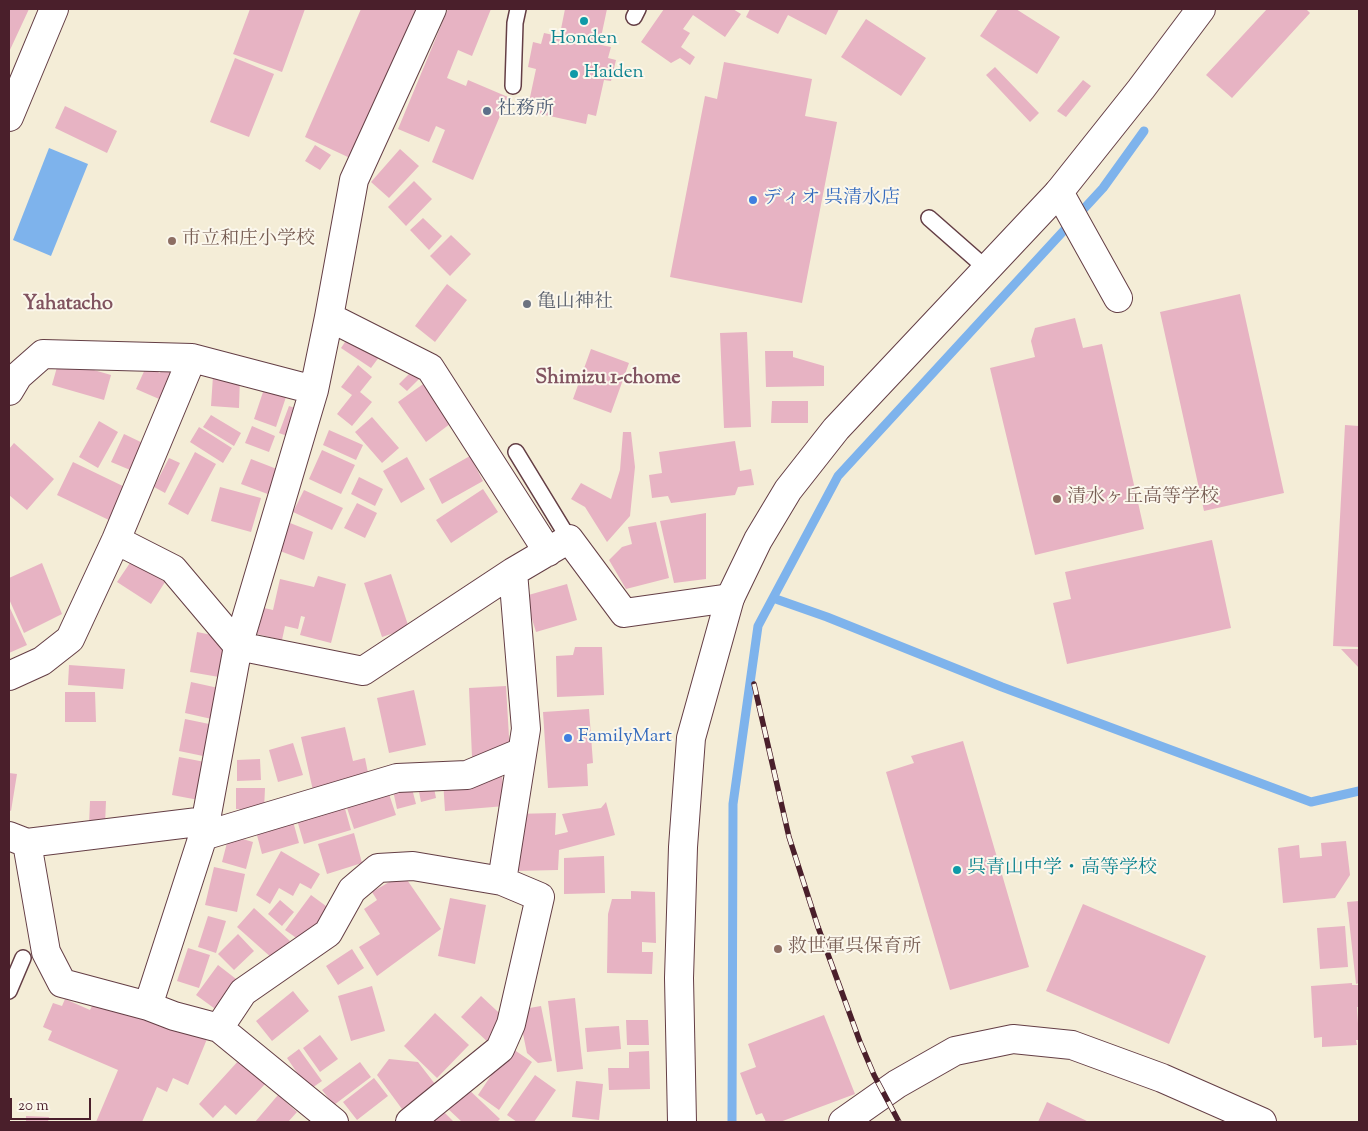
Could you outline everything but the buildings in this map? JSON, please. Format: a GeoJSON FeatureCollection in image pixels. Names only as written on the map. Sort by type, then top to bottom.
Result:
{"type":"FeatureCollection","features":[{"type":"Feature","properties":{"kind":"street"},"geometry":{"type":"LineString","coordinates":[[9,117],[54,9]]}},
{"type":"Feature","properties":{"kind":"street"},"geometry":{"type":"LineString","coordinates":[[148,1006],[205,828],[238,646],[314,390],[354,180],[432,9]]}},
{"type":"Feature","properties":{"kind":"street"},"geometry":{"type":"LineString","coordinates":[[682,1122],[679,978],[683,847],[692,738],[730,598],[758,540],[794,482],[836,429],[1059,192],[1141,89],[1201,9]]}},
{"type":"Feature","properties":{"kind":"street"},"geometry":{"type":"LineString","coordinates":[[1059,192],[1118,298]]}},
{"type":"Feature","properties":{"kind":"street"},"geometry":{"type":"LineString","coordinates":[[329,316],[430,368],[559,546],[624,613],[730,598]]}},
{"type":"Feature","properties":{"kind":"street"},"geometry":{"type":"LineString","coordinates":[[12,375],[43,354],[192,358],[314,390]]}},
{"type":"Feature","properties":{"kind":"street"},"geometry":{"type":"LineString","coordinates":[[9,676],[42,662],[70,639],[116,540],[192,358]]}},
{"type":"Feature","properties":{"kind":"street"},"geometry":{"type":"LineString","coordinates":[[116,540],[173,569],[238,646],[363,671],[513,572],[559,546]]}},
{"type":"Feature","properties":{"kind":"street"},"geometry":{"type":"LineString","coordinates":[[502,881],[526,729],[513,572]]}},
{"type":"Feature","properties":{"kind":"street"},"geometry":{"type":"LineString","coordinates":[[334,1122],[219,1028],[174,1016],[148,1006],[62,983],[46,952],[18,840],[205,828],[397,778],[467,775],[522,752]]}},
{"type":"Feature","properties":{"kind":"street"},"geometry":{"type":"LineString","coordinates":[[219,1028],[243,992],[328,933],[352,890],[378,868],[413,866],[502,881],[540,897],[511,1024],[500,1048],[410,1122]]}},
{"type":"Feature","properties":{"kind":"street"},"geometry":{"type":"LineString","coordinates":[[843,1122],[897,1084],[956,1051],[1013,1039],[1072,1045],[1162,1078],[1262,1122]]}},
{"type":"Feature","properties":{"kind":"lane"},"geometry":{"type":"LineString","coordinates":[[513,86],[515,23],[518,9]]}},
{"type":"Feature","properties":{"kind":"lane"},"geometry":{"type":"LineString","coordinates":[[929,218],[987,269]]}},
{"type":"Feature","properties":{"kind":"lane"},"geometry":{"type":"LineString","coordinates":[[516,452],[559,546]]}},
{"type":"Feature","properties":{"kind":"lane"},"geometry":{"type":"LineString","coordinates":[[9,991],[23,958]]}},
{"type":"Feature","properties":{"kind":"water"},"geometry":{"type":"Polygon","coordinates":[[[49,148],[88,164],[51,256],[13,240],[49,148]]]}},
{"type":"Feature","properties":{"kind":"waterway"},"geometry":{"type":"LineString","coordinates":[[732,1122],[733,804],[758,626],[838,476],[1103,188],[1144,131]]}},
{"type":"Feature","properties":{"kind":"waterway"},"geometry":{"type":"LineString","coordinates":[[773,598],[827,617],[1002,687],[1311,802],[1359,791]]}},
{"type":"Feature","properties":{"kind":"railway"},"geometry":{"type":"LineString","coordinates":[[754,684],[789,837],[818,927],[860,1042],[874,1075],[899,1122]]}},
{"type":"Feature","properties":{"kind":"place","name":"Honden"},"geometry":{"type":"Point","coordinates":[584,21]}},
{"type":"Feature","properties":{"kind":"place","name":"Haiden"},"geometry":{"type":"Point","coordinates":[574,74]}},
{"type":"Feature","properties":{"kind":"place","name":"社務所"},"geometry":{"type":"Point","coordinates":[487,111]}},
{"type":"Feature","properties":{"kind":"place","name":"ディオ 呉清水店"},"geometry":{"type":"Point","coordinates":[753,200]}},
{"type":"Feature","properties":{"kind":"place","name":"市立和庄小学校"},"geometry":{"type":"Point","coordinates":[172,241]}},
{"type":"Feature","properties":{"kind":"place","name":"亀山神社"},"geometry":{"type":"Point","coordinates":[527,304]}},
{"type":"Feature","properties":{"kind":"place","name":"清水ヶ丘高等学校"},"geometry":{"type":"Point","coordinates":[1057,499]}},
{"type":"Feature","properties":{"kind":"place","name":"FamilyMart"},"geometry":{"type":"Point","coordinates":[568,738]}},
{"type":"Feature","properties":{"kind":"place","name":"呉青山中学・高等学校"},"geometry":{"type":"Point","coordinates":[957,870]}},
{"type":"Feature","properties":{"kind":"place","name":"救世軍呉保育所"},"geometry":{"type":"Point","coordinates":[778,949]}},
{"type":"Feature","properties":{"kind":"district","name":"Yahatacho"},"geometry":{"type":"Point","coordinates":[68,306]}},
{"type":"Feature","properties":{"kind":"district","name":"Shimizu 1-chome"},"geometry":{"type":"Point","coordinates":[608,380]}}]}
